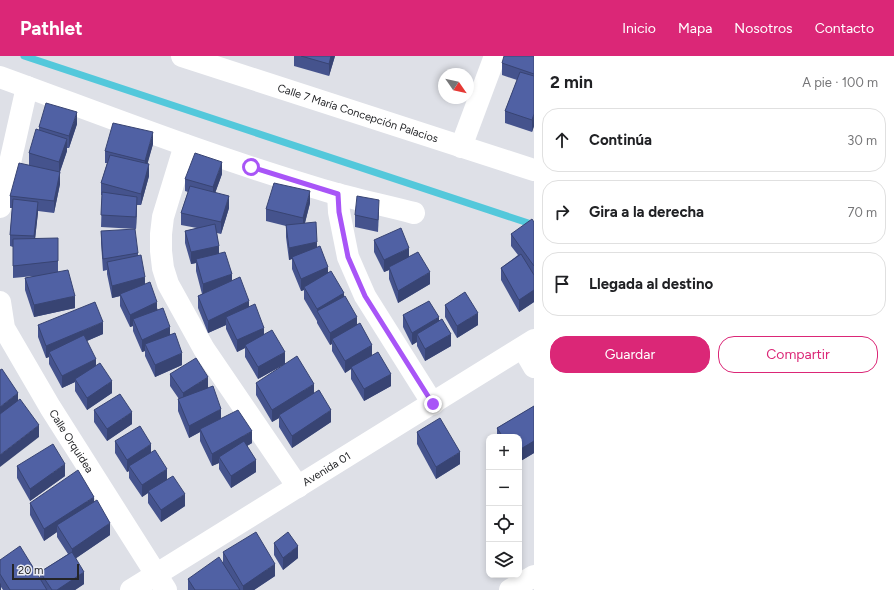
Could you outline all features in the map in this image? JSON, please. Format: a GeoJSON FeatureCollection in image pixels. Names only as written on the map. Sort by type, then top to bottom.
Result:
{"type":"FeatureCollection","features":[{"type":"Feature","properties":{"kind":"street","name":"Calle 7 María Concepción Palacios"},"geometry":{"type":"LineString","coordinates":[[182,56],[534,170]]}},
{"type":"Feature","properties":{"kind":"street"},"geometry":{"type":"LineString","coordinates":[[461,147],[496,56]]}},
{"type":"Feature","properties":{"kind":"street"},"geometry":{"type":"LineString","coordinates":[[0,77],[185,145],[258,170],[338,194],[414,213]]}},
{"type":"Feature","properties":{"kind":"street"},"geometry":{"type":"LineString","coordinates":[[0,207],[27,87]]}},
{"type":"Feature","properties":{"kind":"street"},"geometry":{"type":"LineString","coordinates":[[185,145],[163,217],[161,251],[163,268],[168,284],[204,349],[298,487]]}},
{"type":"Feature","properties":{"kind":"street"},"geometry":{"type":"LineString","coordinates":[[338,194],[339,212],[348,257],[362,290],[433,404]]}},
{"type":"Feature","properties":{"kind":"street","name":"Calle Orquidea"},"geometry":{"type":"LineString","coordinates":[[0,302],[4,328],[50,407],[161,582]]}},
{"type":"Feature","properties":{"kind":"street"},"geometry":{"type":"LineString","coordinates":[[528,344],[534,367]]}},
{"type":"Feature","properties":{"kind":"street","name":"Avenida 01"},"geometry":{"type":"LineString","coordinates":[[131,590],[161,582],[298,487],[528,344]]}},
{"type":"Feature","properties":{"kind":"street"},"geometry":{"type":"LineString","coordinates":[[510,590],[534,576]]}},
{"type":"Feature","properties":{"kind":"building"},"geometry":{"type":"Polygon","coordinates":[[[301,56],[331,56],[329,64],[301,56]]]}},
{"type":"Feature","properties":{"kind":"building"},"geometry":{"type":"Polygon","coordinates":[[[504,56],[534,56],[534,74],[502,63],[504,56]]]}},
{"type":"Feature","properties":{"kind":"building"},"geometry":{"type":"Polygon","coordinates":[[[520,72],[534,76],[534,114],[532,120],[505,111],[520,72]]]}},
{"type":"Feature","properties":{"kind":"building"},"geometry":{"type":"Polygon","coordinates":[[[46,103],[77,112],[69,136],[39,127],[46,103]]]}},
{"type":"Feature","properties":{"kind":"building"},"geometry":{"type":"Polygon","coordinates":[[[113,123],[153,132],[145,161],[105,151],[113,123]]]}},
{"type":"Feature","properties":{"kind":"building"},"geometry":{"type":"Polygon","coordinates":[[[36,129],[67,139],[59,162],[29,153],[36,129]]]}},
{"type":"Feature","properties":{"kind":"building"},"geometry":{"type":"Polygon","coordinates":[[[195,153],[222,162],[213,187],[185,179],[195,153]]]}},
{"type":"Feature","properties":{"kind":"building"},"geometry":{"type":"Polygon","coordinates":[[[110,155],[149,164],[141,194],[101,183],[110,155]]]}},
{"type":"Feature","properties":{"kind":"building"},"geometry":{"type":"Polygon","coordinates":[[[19,163],[60,172],[54,201],[10,196],[19,163]]]}},
{"type":"Feature","properties":{"kind":"building"},"geometry":{"type":"Polygon","coordinates":[[[274,183],[310,191],[303,218],[266,209],[274,183]]]}},
{"type":"Feature","properties":{"kind":"building"},"geometry":{"type":"Polygon","coordinates":[[[190,186],[229,196],[221,222],[181,213],[190,186]]]}},
{"type":"Feature","properties":{"kind":"building"},"geometry":{"type":"Polygon","coordinates":[[[102,192],[137,197],[136,217],[101,215],[102,192]]]}},
{"type":"Feature","properties":{"kind":"building"},"geometry":{"type":"Polygon","coordinates":[[[357,196],[379,200],[378,220],[355,215],[357,196]]]}},
{"type":"Feature","properties":{"kind":"building"},"geometry":{"type":"Polygon","coordinates":[[[13,199],[38,202],[34,236],[10,235],[13,199]]]}},
{"type":"Feature","properties":{"kind":"building"},"geometry":{"type":"Polygon","coordinates":[[[532,219],[534,222],[534,266],[511,234],[532,219]]]}},
{"type":"Feature","properties":{"kind":"building"},"geometry":{"type":"Polygon","coordinates":[[[316,222],[317,242],[289,248],[286,225],[316,222]]]}},
{"type":"Feature","properties":{"kind":"building"},"geometry":{"type":"Polygon","coordinates":[[[215,224],[219,246],[191,252],[185,231],[215,224]]]}},
{"type":"Feature","properties":{"kind":"building"},"geometry":{"type":"Polygon","coordinates":[[[401,228],[409,248],[384,260],[374,240],[401,228]]]}},
{"type":"Feature","properties":{"kind":"building"},"geometry":{"type":"Polygon","coordinates":[[[135,229],[138,253],[103,259],[101,231],[135,229]]]}},
{"type":"Feature","properties":{"kind":"building"},"geometry":{"type":"Polygon","coordinates":[[[58,238],[58,261],[13,266],[13,239],[58,238]]]}},
{"type":"Feature","properties":{"kind":"building"},"geometry":{"type":"Polygon","coordinates":[[[320,246],[328,267],[301,279],[292,257],[320,246]]]}},
{"type":"Feature","properties":{"kind":"building"},"geometry":{"type":"Polygon","coordinates":[[[225,252],[232,274],[203,284],[196,259],[225,252]]]}},
{"type":"Feature","properties":{"kind":"building"},"geometry":{"type":"Polygon","coordinates":[[[418,252],[430,272],[398,291],[389,267],[418,252]]]}},
{"type":"Feature","properties":{"kind":"building"},"geometry":{"type":"Polygon","coordinates":[[[521,254],[534,275],[534,290],[519,300],[501,268],[521,254]]]}},
{"type":"Feature","properties":{"kind":"building"},"geometry":{"type":"Polygon","coordinates":[[[141,255],[145,277],[112,286],[107,262],[141,255]]]}},
{"type":"Feature","properties":{"kind":"building"},"geometry":{"type":"Polygon","coordinates":[[[68,270],[75,296],[34,305],[25,278],[68,270]]]}},
{"type":"Feature","properties":{"kind":"building"},"geometry":{"type":"Polygon","coordinates":[[[331,271],[344,293],[317,309],[304,287],[331,271]]]}},
{"type":"Feature","properties":{"kind":"building"},"geometry":{"type":"Polygon","coordinates":[[[240,277],[249,301],[208,321],[198,296],[240,277]]]}},
{"type":"Feature","properties":{"kind":"building"},"geometry":{"type":"Polygon","coordinates":[[[150,282],[157,302],[130,315],[120,294],[150,282]]]}},
{"type":"Feature","properties":{"kind":"building"},"geometry":{"type":"Polygon","coordinates":[[[465,292],[478,313],[457,326],[445,305],[465,292]]]}},
{"type":"Feature","properties":{"kind":"building"},"geometry":{"type":"Polygon","coordinates":[[[345,296],[357,317],[330,333],[317,311],[345,296]]]}},
{"type":"Feature","properties":{"kind":"building"},"geometry":{"type":"Polygon","coordinates":[[[429,301],[439,317],[412,333],[403,315],[429,301]]]}},
{"type":"Feature","properties":{"kind":"building"},"geometry":{"type":"Polygon","coordinates":[[[95,302],[103,322],[46,346],[38,325],[95,302]]]}},
{"type":"Feature","properties":{"kind":"building"},"geometry":{"type":"Polygon","coordinates":[[[255,304],[264,328],[237,340],[226,317],[255,304]]]}},
{"type":"Feature","properties":{"kind":"building"},"geometry":{"type":"Polygon","coordinates":[[[163,308],[170,327],[142,340],[133,319],[163,308]]]}},
{"type":"Feature","properties":{"kind":"building"},"geometry":{"type":"Polygon","coordinates":[[[442,319],[451,334],[425,349],[417,334],[442,319]]]}},
{"type":"Feature","properties":{"kind":"building"},"geometry":{"type":"Polygon","coordinates":[[[360,323],[372,345],[345,361],[332,339],[360,323]]]}},
{"type":"Feature","properties":{"kind":"building"},"geometry":{"type":"Polygon","coordinates":[[[272,330],[285,352],[258,367],[245,345],[272,330]]]}},
{"type":"Feature","properties":{"kind":"building"},"geometry":{"type":"Polygon","coordinates":[[[175,333],[182,353],[155,365],[145,344],[175,333]]]}},
{"type":"Feature","properties":{"kind":"building"},"geometry":{"type":"Polygon","coordinates":[[[84,335],[96,359],[62,376],[49,352],[84,335]]]}},
{"type":"Feature","properties":{"kind":"building"},"geometry":{"type":"Polygon","coordinates":[[[378,352],[391,374],[364,389],[351,367],[378,352]]]}},
{"type":"Feature","properties":{"kind":"building"},"geometry":{"type":"Polygon","coordinates":[[[297,356],[314,384],[272,410],[256,383],[297,356]]]}},
{"type":"Feature","properties":{"kind":"building"},"geometry":{"type":"Polygon","coordinates":[[[196,358],[208,377],[183,393],[170,374],[196,358]]]}},
{"type":"Feature","properties":{"kind":"building"},"geometry":{"type":"Polygon","coordinates":[[[100,363],[112,381],[87,398],[75,379],[100,363]]]}},
{"type":"Feature","properties":{"kind":"building"},"geometry":{"type":"Polygon","coordinates":[[[2,369],[18,393],[0,407],[0,370],[2,369]]]}},
{"type":"Feature","properties":{"kind":"building"},"geometry":{"type":"Polygon","coordinates":[[[213,386],[221,409],[189,426],[178,399],[213,386]]]}},
{"type":"Feature","properties":{"kind":"building"},"geometry":{"type":"Polygon","coordinates":[[[319,390],[331,410],[292,436],[279,415],[319,390]]]}},
{"type":"Feature","properties":{"kind":"building"},"geometry":{"type":"Polygon","coordinates":[[[120,394],[132,412],[107,429],[94,410],[120,394]]]}},
{"type":"Feature","properties":{"kind":"building"},"geometry":{"type":"Polygon","coordinates":[[[20,399],[39,425],[0,455],[0,414],[20,399]]]}},
{"type":"Feature","properties":{"kind":"building"},"geometry":{"type":"Polygon","coordinates":[[[534,406],[534,441],[522,448],[522,434],[501,434],[497,428],[534,406]]]}},
{"type":"Feature","properties":{"kind":"building"},"geometry":{"type":"Polygon","coordinates":[[[238,410],[252,431],[212,454],[200,429],[238,410]]]}},
{"type":"Feature","properties":{"kind":"building"},"geometry":{"type":"Polygon","coordinates":[[[440,418],[460,452],[436,467],[417,432],[440,418]]]}},
{"type":"Feature","properties":{"kind":"building"},"geometry":{"type":"Polygon","coordinates":[[[140,426],[151,444],[127,460],[115,441],[140,426]]]}},
{"type":"Feature","properties":{"kind":"building"},"geometry":{"type":"Polygon","coordinates":[[[244,441],[256,460],[231,476],[219,457],[244,441]]]}},
{"type":"Feature","properties":{"kind":"building"},"geometry":{"type":"Polygon","coordinates":[[[53,444],[65,464],[30,489],[17,466],[53,444]]]}},
{"type":"Feature","properties":{"kind":"building"},"geometry":{"type":"Polygon","coordinates":[[[155,450],[167,469],[142,485],[129,466],[155,450]]]}},
{"type":"Feature","properties":{"kind":"building"},"geometry":{"type":"Polygon","coordinates":[[[78,470],[94,497],[44,529],[30,503],[78,470]]]}},
{"type":"Feature","properties":{"kind":"building"},"geometry":{"type":"Polygon","coordinates":[[[173,476],[185,494],[161,510],[148,491],[173,476]]]}},
{"type":"Feature","properties":{"kind":"building"},"geometry":{"type":"Polygon","coordinates":[[[97,500],[110,523],[72,549],[57,525],[97,500]]]}},
{"type":"Feature","properties":{"kind":"building"},"geometry":{"type":"Polygon","coordinates":[[[256,532],[275,564],[243,586],[223,552],[256,532]]]}},
{"type":"Feature","properties":{"kind":"building"},"geometry":{"type":"Polygon","coordinates":[[[288,532],[298,546],[283,558],[274,543],[288,532]]]}},
{"type":"Feature","properties":{"kind":"building"},"geometry":{"type":"Polygon","coordinates":[[[20,546],[47,590],[10,590],[0,574],[0,560],[20,546]]]}},
{"type":"Feature","properties":{"kind":"building"},"geometry":{"type":"Polygon","coordinates":[[[72,552],[84,572],[57,590],[52,590],[40,572],[72,552]]]}},
{"type":"Feature","properties":{"kind":"building"},"geometry":{"type":"Polygon","coordinates":[[[219,557],[240,590],[195,590],[188,579],[219,557]]]}},
{"type":"Feature","properties":{"kind":"waterway"},"geometry":{"type":"LineString","coordinates":[[24,56],[534,225]]}},
{"type":"Feature","properties":{"kind":"route"},"geometry":{"type":"LineString","coordinates":[[251,167],[338,194],[339,212],[348,257],[365,296],[433,404]]}}]}
